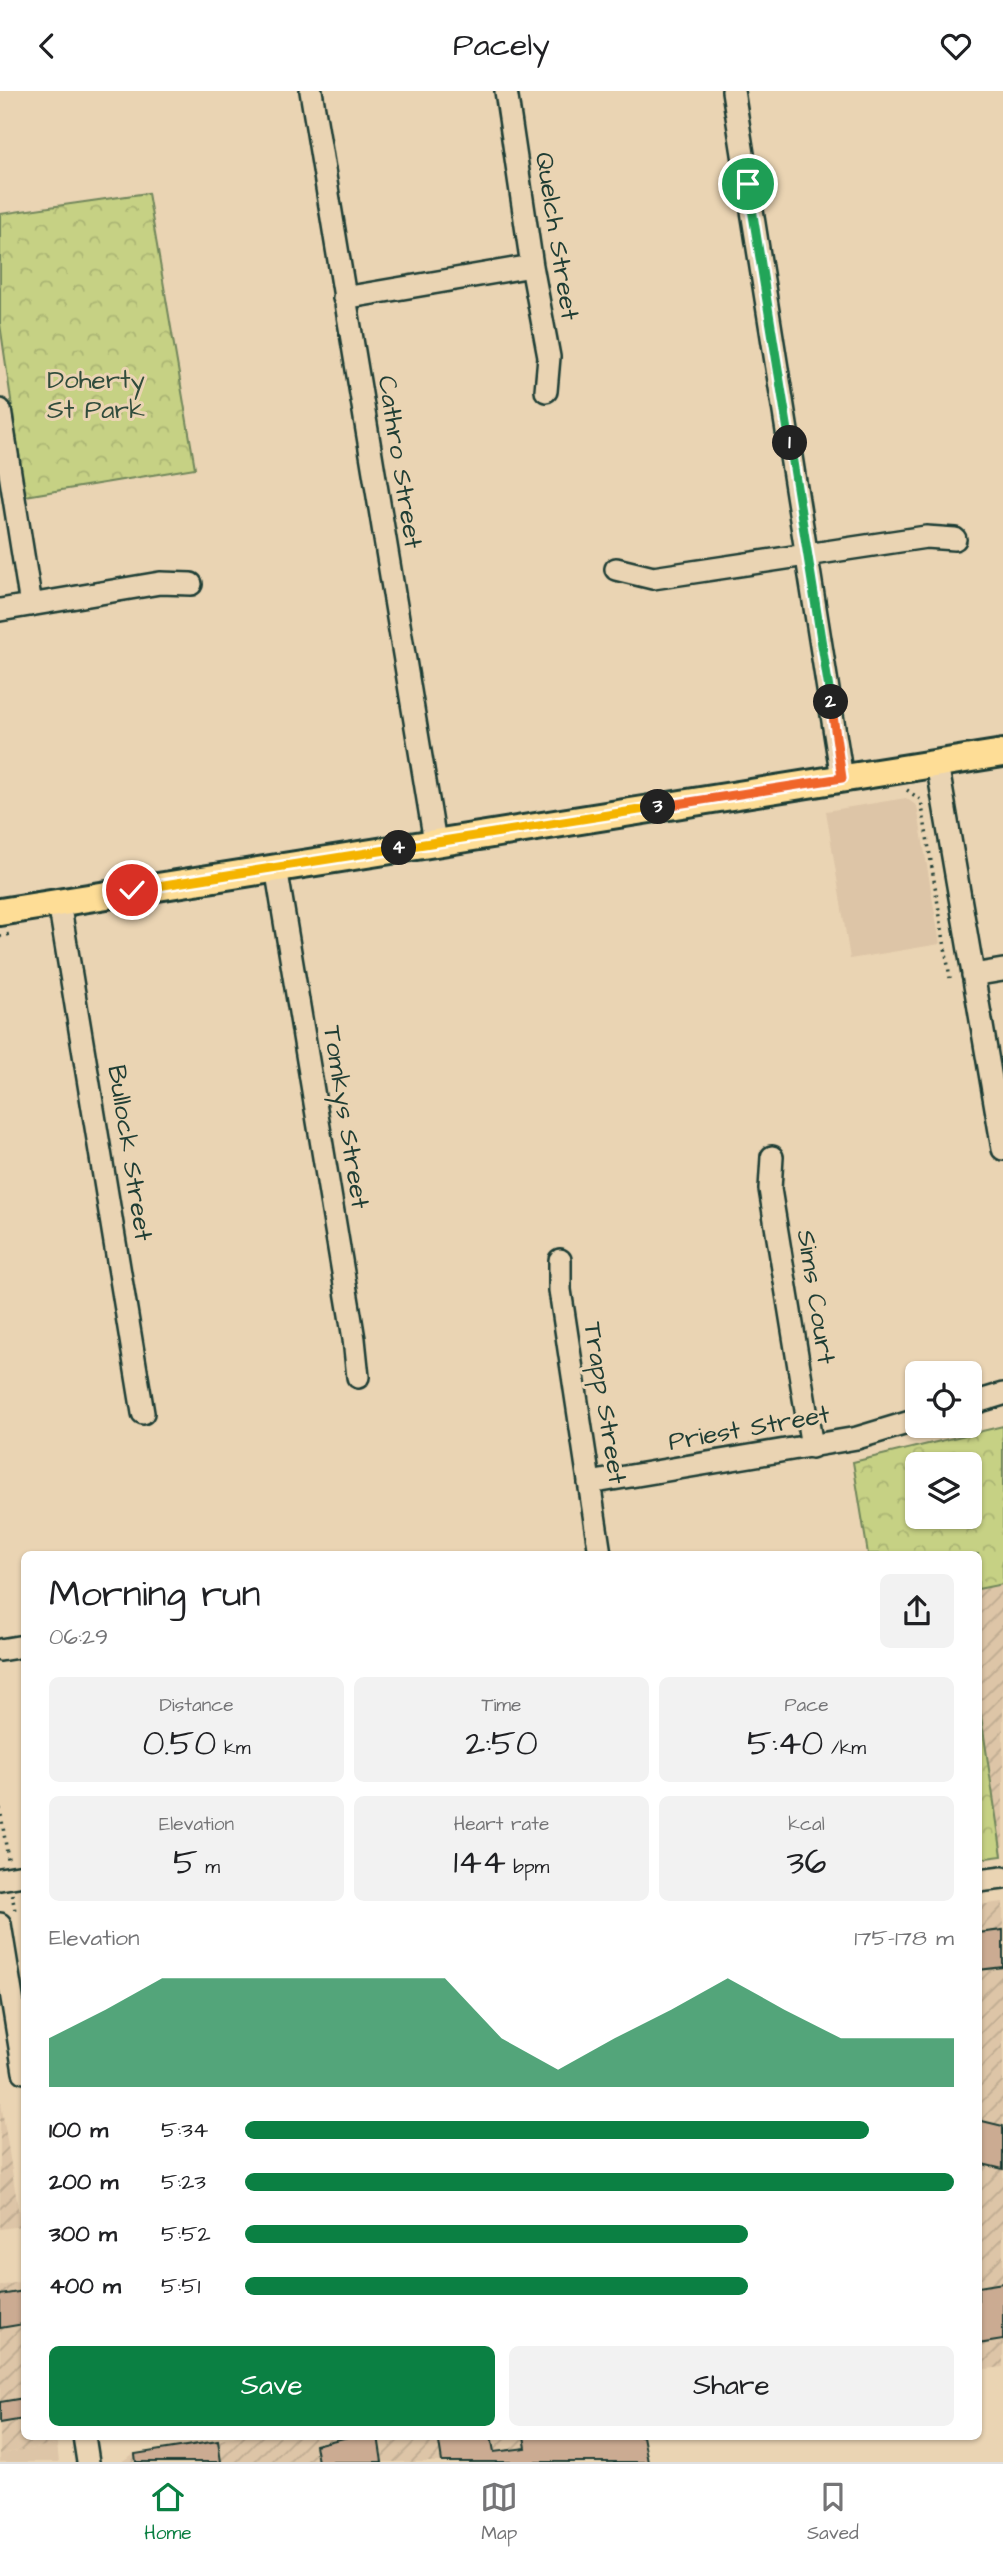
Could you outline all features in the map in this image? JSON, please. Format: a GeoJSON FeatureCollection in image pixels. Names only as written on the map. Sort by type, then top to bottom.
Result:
{"type":"FeatureCollection","features":[{"type":"Feature","properties":{"kind":"main road"},"geometry":{"type":"LineString","coordinates":[[0,912],[1003,753]]}},
{"type":"Feature","properties":{"kind":"street","name":"Cathro Street"},"geometry":{"type":"LineString","coordinates":[[311,91],[435,842]]}},
{"type":"Feature","properties":{"kind":"street","name":"Quelch Street"},"geometry":{"type":"LineString","coordinates":[[506,91],[532,266],[549,357],[546,391]]}},
{"type":"Feature","properties":{"kind":"street"},"geometry":{"type":"LineString","coordinates":[[733,91],[842,778]]}},
{"type":"Feature","properties":{"kind":"street"},"geometry":{"type":"LineString","coordinates":[[344,298],[532,266]]}},
{"type":"Feature","properties":{"kind":"street"},"geometry":{"type":"LineString","coordinates":[[0,410],[31,605]]}},
{"type":"Feature","properties":{"kind":"street"},"geometry":{"type":"LineString","coordinates":[[616,569],[653,578],[926,537],[955,539]]}},
{"type":"Feature","properties":{"kind":"street"},"geometry":{"type":"LineString","coordinates":[[0,610],[160,583],[191,584]]}},
{"type":"Feature","properties":{"kind":"street"},"geometry":{"type":"LineString","coordinates":[[937,764],[1003,1149]]}},
{"type":"Feature","properties":{"kind":"street","name":"Tomkys Street"},"geometry":{"type":"LineString","coordinates":[[276,867],[352,1326],[358,1377]]}},
{"type":"Feature","properties":{"kind":"street","name":"Bullock Street"},"geometry":{"type":"LineString","coordinates":[[60,902],[138,1373],[142,1413]]}},
{"type":"Feature","properties":{"kind":"street"},"geometry":{"type":"LineString","coordinates":[[973,975],[1003,970]]}},
{"type":"Feature","properties":{"kind":"street","name":"Sims Court"},"geometry":{"type":"LineString","coordinates":[[772,1157],[770,1189],[812,1447]]}},
{"type":"Feature","properties":{"kind":"street","name":"Trapp Street"},"geometry":{"type":"LineString","coordinates":[[560,1260],[560,1290],[600,1551]]}},
{"type":"Feature","properties":{"kind":"street"},"geometry":{"type":"LineString","coordinates":[[982,1400],[1003,1394]]}},
{"type":"Feature","properties":{"kind":"street","name":"Priest Street"},"geometry":{"type":"LineString","coordinates":[[589,1483],[812,1447],[857,1438],[905,1424]]}},
{"type":"Feature","properties":{"kind":"street"},"geometry":{"type":"LineString","coordinates":[[0,1650],[21,1646]]}},
{"type":"Feature","properties":{"kind":"street"},"geometry":{"type":"LineString","coordinates":[[0,1879],[21,1876]]}},
{"type":"Feature","properties":{"kind":"street"},"geometry":{"type":"LineString","coordinates":[[982,1881],[1003,1878]]}},
{"type":"Feature","properties":{"kind":"street"},"geometry":{"type":"LineString","coordinates":[[0,1924],[21,2054]]}},
{"type":"Feature","properties":{"kind":"street"},"geometry":{"type":"LineString","coordinates":[[87,2440],[88,2462]]}},
{"type":"Feature","properties":{"kind":"path"},"geometry":{"type":"LineString","coordinates":[[908,790],[921,800],[950,978]]}},
{"type":"Feature","properties":{"kind":"shaded area"},"geometry":{"type":"Polygon","coordinates":[[[906,798],[917,806],[940,944],[850,959],[826,811],[906,798]]]}},
{"type":"Feature","properties":{"kind":"shaded area"},"geometry":{"type":"Polygon","coordinates":[[[1003,1584],[1003,1856],[982,1723],[982,1588],[1003,1584]]]}},
{"type":"Feature","properties":{"kind":"shaded area"},"geometry":{"type":"Polygon","coordinates":[[[1003,1902],[1003,2367],[982,2370],[982,1905],[1003,1902]]]}},
{"type":"Feature","properties":{"kind":"shaded area"},"geometry":{"type":"Polygon","coordinates":[[[0,2097],[21,2226],[0,2229],[0,2097]]]}},
{"type":"Feature","properties":{"kind":"shaded area"},"geometry":{"type":"Polygon","coordinates":[[[21,2282],[21,2440],[56,2440],[57,2444],[0,2454],[0,2286],[21,2282]]]}},
{"type":"Feature","properties":{"kind":"shaded area"},"geometry":{"type":"Polygon","coordinates":[[[219,2440],[634,2440],[637,2462],[121,2462],[133,2454],[219,2440]]]}},
{"type":"Feature","properties":{"kind":"shaded area"},"geometry":{"type":"Polygon","coordinates":[[[57,2444],[59,2462],[0,2462],[0,2454],[57,2444]]]}},
{"type":"Feature","properties":{"kind":"green space","name":"Doherty St Park"},"geometry":{"type":"Polygon","coordinates":[[[148,193],[195,468],[25,496],[0,324],[0,214],[148,193]]]}},
{"type":"Feature","properties":{"kind":"green space"},"geometry":{"type":"Polygon","coordinates":[[[1003,1426],[1003,1584],[982,1588],[982,1551],[868,1551],[853,1462],[953,1438],[982,1438],[982,1431],[1003,1426]]]}},
{"type":"Feature","properties":{"kind":"green space"},"geometry":{"type":"Polygon","coordinates":[[[982,1723],[1002,1856],[982,1858],[982,1723]]]}},
{"type":"Feature","properties":{"kind":"building"},"geometry":{"type":"Polygon","coordinates":[[[1003,1930],[1003,1967],[982,1970],[982,1933],[1003,1930]]]}},
{"type":"Feature","properties":{"kind":"building"},"geometry":{"type":"Polygon","coordinates":[[[982,2121],[1003,2126],[1003,2169],[982,2164],[982,2121]]]}},
{"type":"Feature","properties":{"kind":"building"},"geometry":{"type":"Polygon","coordinates":[[[1003,2283],[1003,2340],[982,2343],[982,2286],[1003,2283]]]}},
{"type":"Feature","properties":{"kind":"building"},"geometry":{"type":"Polygon","coordinates":[[[21,2292],[21,2324],[0,2328],[0,2295],[21,2292]]]}},
{"type":"Feature","properties":{"kind":"building"},"geometry":{"type":"Polygon","coordinates":[[[21,2398],[21,2420],[0,2423],[0,2402],[21,2398]]]}},
{"type":"Feature","properties":{"kind":"building"},"geometry":{"type":"Polygon","coordinates":[[[336,2440],[379,2440],[382,2462],[318,2462],[315,2445],[336,2440]]]}},
{"type":"Feature","properties":{"kind":"building"},"geometry":{"type":"Polygon","coordinates":[[[439,2440],[492,2440],[494,2452],[526,2448],[525,2440],[644,2440],[648,2462],[442,2462],[439,2440]]]}},
{"type":"Feature","properties":{"kind":"building"},"geometry":{"type":"Polygon","coordinates":[[[218,2441],[221,2462],[136,2462],[135,2454],[218,2441]]]}},
{"type":"Feature","properties":{"kind":"route"},"geometry":{"type":"LineString","coordinates":[[132,890],[842,778],[748,184]]}}]}
